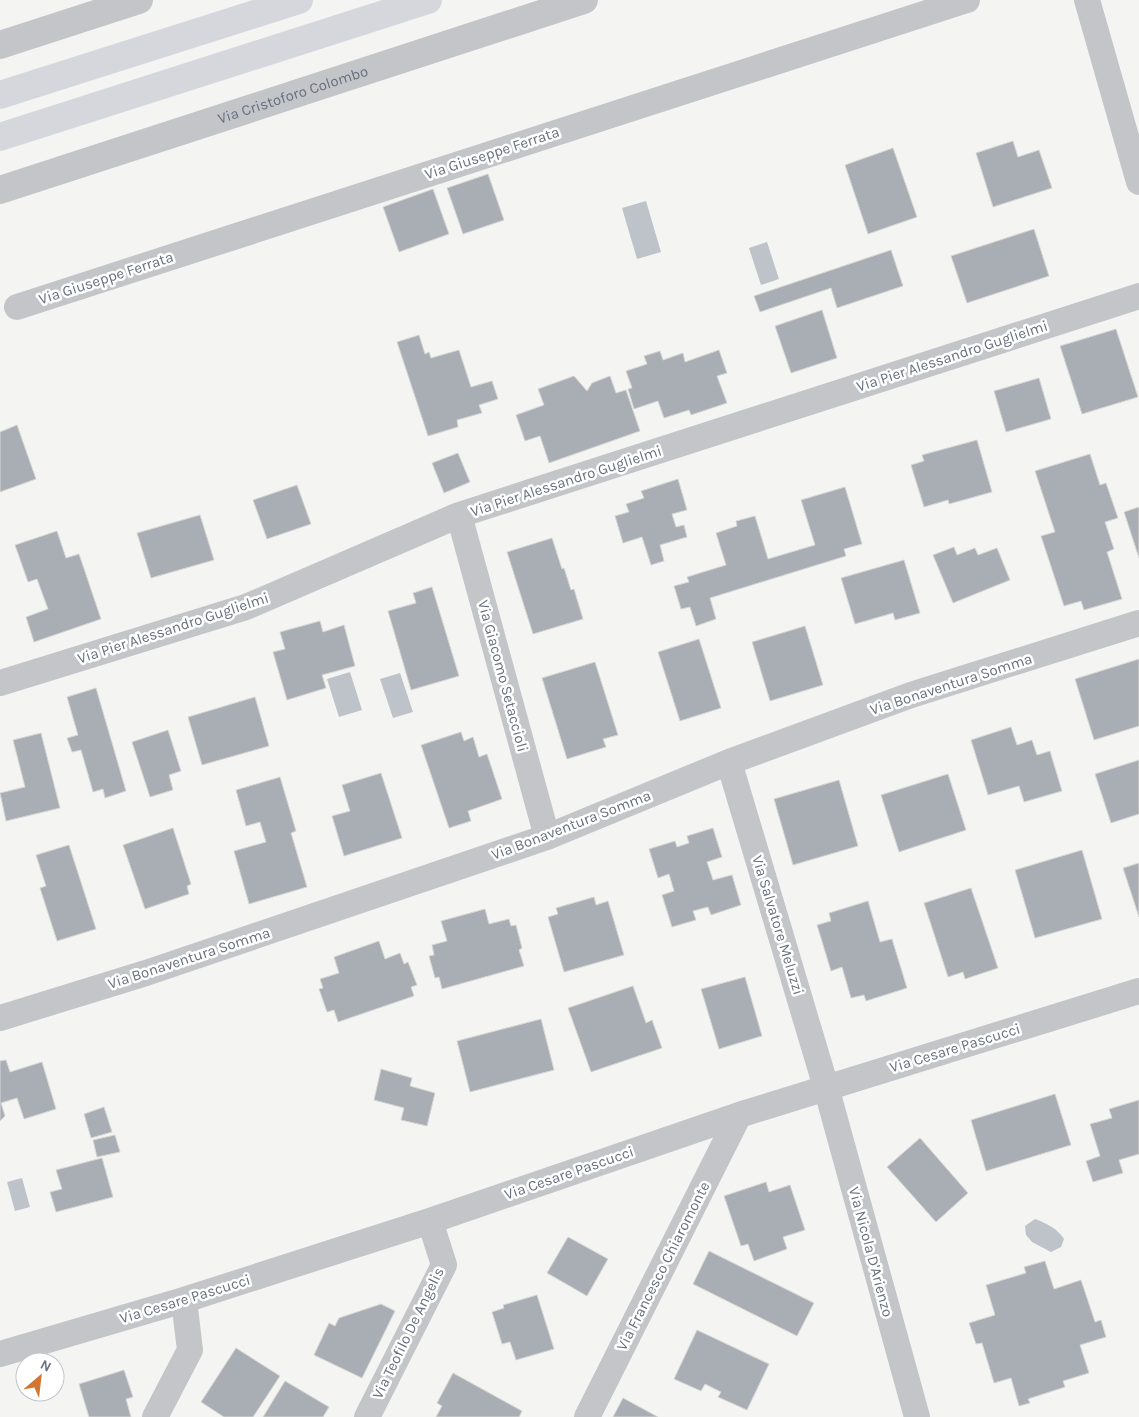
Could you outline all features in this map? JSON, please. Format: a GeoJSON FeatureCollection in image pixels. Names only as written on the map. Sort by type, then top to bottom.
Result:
{"type":"FeatureCollection","features":[{"type":"Feature","properties":{"kind":"main road"},"geometry":{"type":"LineString","coordinates":[[0,95],[299,0]]}},
{"type":"Feature","properties":{"kind":"main road"},"geometry":{"type":"LineString","coordinates":[[0,137],[428,0]]}},
{"type":"Feature","properties":{"kind":"street"},"geometry":{"type":"LineString","coordinates":[[0,45],[139,0]]}},
{"type":"Feature","properties":{"kind":"street","name":"Via Cristoforo Colombo"},"geometry":{"type":"LineString","coordinates":[[0,190],[584,0]]}},
{"type":"Feature","properties":{"kind":"street","name":"Via Giuseppe Ferrata"},"geometry":{"type":"LineString","coordinates":[[17,307],[967,0]]}},
{"type":"Feature","properties":{"kind":"street"},"geometry":{"type":"LineString","coordinates":[[1087,0],[1139,182]]}},
{"type":"Feature","properties":{"kind":"street","name":"Via Pier Alessandro Guglielmi"},"geometry":{"type":"LineString","coordinates":[[0,683],[246,607],[459,515],[1139,296]]}},
{"type":"Feature","properties":{"kind":"street","name":"Via Giacomo Setaccioli"},"geometry":{"type":"LineString","coordinates":[[459,515],[547,837]]}},
{"type":"Feature","properties":{"kind":"street","name":"Via Bonaventura Somma"},"geometry":{"type":"LineString","coordinates":[[0,1018],[146,973],[547,837],[729,762],[911,695],[1139,623]]}},
{"type":"Feature","properties":{"kind":"street","name":"Via Salvatore Meluzzi"},"geometry":{"type":"LineString","coordinates":[[729,762],[826,1087]]}},
{"type":"Feature","properties":{"kind":"street","name":"Via Cesare Pascucci"},"geometry":{"type":"LineString","coordinates":[[0,1354],[184,1300],[430,1220],[739,1115],[1139,991]]}},
{"type":"Feature","properties":{"kind":"street","name":"Via Nicola D'Arienzo"},"geometry":{"type":"LineString","coordinates":[[826,1087],[916,1417]]}},
{"type":"Feature","properties":{"kind":"street","name":"Via Francesco Chiaromonte"},"geometry":{"type":"LineString","coordinates":[[587,1417],[739,1115]]}},
{"type":"Feature","properties":{"kind":"street","name":"Via Teofilo De Angelis"},"geometry":{"type":"LineString","coordinates":[[367,1417],[444,1265],[430,1220]]}},
{"type":"Feature","properties":{"kind":"street"},"geometry":{"type":"LineString","coordinates":[[155,1417],[190,1350],[184,1300]]}},
{"type":"Feature","properties":{"kind":"shaded area"},"geometry":{"type":"Polygon","coordinates":[[[646,201],[661,252],[637,259],[622,208],[646,201]]]}},
{"type":"Feature","properties":{"kind":"shaded area"},"geometry":{"type":"Polygon","coordinates":[[[767,242],[779,279],[761,285],[749,248],[767,242]]]}},
{"type":"Feature","properties":{"kind":"shaded area"},"geometry":{"type":"Polygon","coordinates":[[[350,672],[362,710],[339,717],[327,679],[350,672]]]}},
{"type":"Feature","properties":{"kind":"shaded area"},"geometry":{"type":"Polygon","coordinates":[[[400,673],[413,712],[393,718],[380,679],[400,673]]]}},
{"type":"Feature","properties":{"kind":"shaded area"},"geometry":{"type":"Polygon","coordinates":[[[22,1178],[30,1207],[15,1211],[7,1182],[22,1178]]]}},
{"type":"Feature","properties":{"kind":"shaded area"},"geometry":{"type":"Polygon","coordinates":[[[1035,1219],[1043,1222],[1061,1235],[1064,1239],[1061,1247],[1051,1252],[1032,1242],[1026,1235],[1025,1226],[1035,1219]]]}},
{"type":"Feature","properties":{"kind":"building"},"geometry":{"type":"Polygon","coordinates":[[[1013,141],[1018,157],[1039,150],[1052,188],[993,207],[976,153],[1013,141]]]}},
{"type":"Feature","properties":{"kind":"building"},"geometry":{"type":"Polygon","coordinates":[[[893,148],[917,217],[868,234],[845,165],[893,148]]]}},
{"type":"Feature","properties":{"kind":"building"},"geometry":{"type":"Polygon","coordinates":[[[488,174],[504,220],[463,234],[447,188],[488,174]]]}},
{"type":"Feature","properties":{"kind":"building"},"geometry":{"type":"Polygon","coordinates":[[[433,189],[449,234],[399,252],[383,207],[433,189]]]}},
{"type":"Feature","properties":{"kind":"building"},"geometry":{"type":"Polygon","coordinates":[[[1034,229],[1049,276],[967,303],[951,256],[1034,229]]]}},
{"type":"Feature","properties":{"kind":"building"},"geometry":{"type":"Polygon","coordinates":[[[891,250],[903,286],[837,308],[831,288],[760,312],[754,296],[891,250]]]}},
{"type":"Feature","properties":{"kind":"building"},"geometry":{"type":"Polygon","coordinates":[[[822,310],[837,358],[791,373],[775,326],[822,310]]]}},
{"type":"Feature","properties":{"kind":"building"},"geometry":{"type":"Polygon","coordinates":[[[1116,329],[1138,397],[1082,414],[1060,346],[1116,329]]]}},
{"type":"Feature","properties":{"kind":"building"},"geometry":{"type":"Polygon","coordinates":[[[419,335],[425,354],[429,352],[431,358],[459,350],[471,387],[492,381],[498,399],[479,405],[482,413],[457,420],[458,427],[428,436],[397,342],[419,335]]]}},
{"type":"Feature","properties":{"kind":"building"},"geometry":{"type":"Polygon","coordinates":[[[719,350],[727,373],[717,376],[727,403],[691,415],[689,410],[664,418],[658,401],[634,409],[628,389],[632,388],[626,371],[647,364],[644,356],[660,351],[663,360],[683,353],[685,362],[719,350]]]}},
{"type":"Feature","properties":{"kind":"building"},"geometry":{"type":"Polygon","coordinates":[[[574,376],[587,391],[592,383],[610,376],[616,393],[626,390],[640,431],[549,463],[540,436],[525,441],[516,415],[544,405],[538,389],[574,376]]]}},
{"type":"Feature","properties":{"kind":"building"},"geometry":{"type":"Polygon","coordinates":[[[1039,378],[1051,419],[1006,432],[994,391],[1039,378]]]}},
{"type":"Feature","properties":{"kind":"building"},"geometry":{"type":"Polygon","coordinates":[[[17,425],[36,479],[0,492],[0,432],[17,425]]]}},
{"type":"Feature","properties":{"kind":"building"},"geometry":{"type":"Polygon","coordinates":[[[977,440],[992,492],[949,504],[948,500],[924,507],[911,465],[924,461],[922,455],[977,440]]]}},
{"type":"Feature","properties":{"kind":"building"},"geometry":{"type":"Polygon","coordinates":[[[458,453],[470,482],[444,493],[432,463],[458,453]]]}},
{"type":"Feature","properties":{"kind":"building"},"geometry":{"type":"Polygon","coordinates":[[[1090,454],[1100,485],[1106,483],[1118,518],[1105,522],[1114,549],[1107,552],[1122,599],[1084,610],[1081,601],[1064,606],[1041,536],[1055,532],[1035,471],[1090,454]]]}},
{"type":"Feature","properties":{"kind":"building"},"geometry":{"type":"Polygon","coordinates":[[[678,479],[687,510],[672,514],[676,527],[684,525],[687,537],[660,545],[664,561],[651,565],[642,537],[623,543],[615,516],[629,512],[626,504],[644,498],[641,491],[678,479]]]}},
{"type":"Feature","properties":{"kind":"building"},"geometry":{"type":"Polygon","coordinates":[[[297,485],[311,524],[267,539],[253,500],[297,485]]]}},
{"type":"Feature","properties":{"kind":"building"},"geometry":{"type":"Polygon","coordinates":[[[845,487],[862,544],[844,549],[846,556],[710,598],[716,619],[696,626],[690,607],[681,609],[674,586],[689,582],[687,577],[726,565],[716,533],[737,526],[736,521],[755,516],[768,559],[815,545],[801,500],[845,487]]]}},
{"type":"Feature","properties":{"kind":"building"},"geometry":{"type":"Polygon","coordinates":[[[1139,507],[1139,558],[1124,512],[1139,507]]]}},
{"type":"Feature","properties":{"kind":"building"},"geometry":{"type":"Polygon","coordinates":[[[200,515],[214,560],[151,578],[137,533],[200,515]]]}},
{"type":"Feature","properties":{"kind":"building"},"geometry":{"type":"Polygon","coordinates":[[[57,531],[66,558],[79,554],[101,619],[34,642],[26,617],[48,609],[37,579],[28,582],[15,545],[57,531]]]}},
{"type":"Feature","properties":{"kind":"building"},"geometry":{"type":"Polygon","coordinates":[[[552,538],[571,590],[574,589],[583,619],[533,634],[507,552],[552,538]]]}},
{"type":"Feature","properties":{"kind":"building"},"geometry":{"type":"Polygon","coordinates":[[[954,547],[957,555],[975,548],[978,555],[997,548],[1010,580],[953,603],[933,555],[954,547]]]}},
{"type":"Feature","properties":{"kind":"building"},"geometry":{"type":"Polygon","coordinates":[[[904,560],[920,613],[895,620],[893,613],[855,624],[841,578],[904,560]]]}},
{"type":"Feature","properties":{"kind":"building"},"geometry":{"type":"Polygon","coordinates":[[[432,587],[459,676],[411,690],[388,611],[416,603],[413,593],[432,587]]]}},
{"type":"Feature","properties":{"kind":"building"},"geometry":{"type":"Polygon","coordinates":[[[320,621],[323,632],[344,625],[355,666],[322,675],[326,688],[287,700],[273,652],[285,649],[280,632],[320,621]]]}},
{"type":"Feature","properties":{"kind":"building"},"geometry":{"type":"Polygon","coordinates":[[[805,626],[823,685],[770,701],[752,642],[805,626]]]}},
{"type":"Feature","properties":{"kind":"building"},"geometry":{"type":"Polygon","coordinates":[[[699,639],[721,708],[680,721],[658,652],[699,639]]]}},
{"type":"Feature","properties":{"kind":"building"},"geometry":{"type":"Polygon","coordinates":[[[1139,659],[1139,726],[1094,740],[1075,679],[1139,659]]]}},
{"type":"Feature","properties":{"kind":"building"},"geometry":{"type":"Polygon","coordinates":[[[595,662],[618,735],[603,739],[606,747],[567,759],[542,678],[595,662]]]}},
{"type":"Feature","properties":{"kind":"building"},"geometry":{"type":"Polygon","coordinates":[[[96,688],[126,791],[105,798],[103,789],[93,792],[81,750],[72,752],[67,738],[78,735],[67,697],[96,688]]]}},
{"type":"Feature","properties":{"kind":"building"},"geometry":{"type":"Polygon","coordinates":[[[255,697],[269,746],[202,765],[188,717],[255,697]]]}},
{"type":"Feature","properties":{"kind":"building"},"geometry":{"type":"Polygon","coordinates":[[[1011,727],[1017,745],[1032,740],[1037,755],[1050,751],[1062,791],[1024,802],[1019,786],[988,795],[971,740],[1011,727]]]}},
{"type":"Feature","properties":{"kind":"building"},"geometry":{"type":"Polygon","coordinates":[[[168,730],[181,771],[169,775],[173,790],[150,797],[132,742],[168,730]]]}},
{"type":"Feature","properties":{"kind":"building"},"geometry":{"type":"Polygon","coordinates":[[[461,732],[464,741],[473,737],[479,757],[487,754],[502,799],[468,811],[471,821],[449,828],[421,745],[461,732]]]}},
{"type":"Feature","properties":{"kind":"building"},"geometry":{"type":"Polygon","coordinates":[[[41,733],[60,808],[6,821],[0,793],[25,787],[13,740],[41,733]]]}},
{"type":"Feature","properties":{"kind":"building"},"geometry":{"type":"Polygon","coordinates":[[[1139,760],[1139,814],[1111,823],[1095,774],[1139,760]]]}},
{"type":"Feature","properties":{"kind":"building"},"geometry":{"type":"Polygon","coordinates":[[[381,773],[402,838],[344,856],[332,816],[350,811],[342,785],[381,773]]]}},
{"type":"Feature","properties":{"kind":"building"},"geometry":{"type":"Polygon","coordinates":[[[948,774],[966,830],[899,852],[881,795],[948,774]]]}},
{"type":"Feature","properties":{"kind":"building"},"geometry":{"type":"Polygon","coordinates":[[[280,777],[296,831],[291,833],[307,887],[249,904],[234,851],[266,842],[260,822],[246,826],[236,790],[280,777]]]}},
{"type":"Feature","properties":{"kind":"building"},"geometry":{"type":"Polygon","coordinates":[[[839,780],[858,846],[793,865],[774,799],[839,780]]]}},
{"type":"Feature","properties":{"kind":"building"},"geometry":{"type":"Polygon","coordinates":[[[173,828],[191,884],[187,886],[189,894],[145,909],[123,845],[173,828]]]}},
{"type":"Feature","properties":{"kind":"building"},"geometry":{"type":"Polygon","coordinates":[[[713,828],[722,857],[707,862],[713,880],[732,875],[741,905],[711,915],[708,907],[693,911],[696,920],[672,927],[662,895],[674,891],[669,874],[658,878],[649,849],[675,841],[677,847],[689,843],[687,836],[713,828]]]}},
{"type":"Feature","properties":{"kind":"building"},"geometry":{"type":"Polygon","coordinates":[[[69,845],[96,929],[57,941],[40,888],[46,886],[36,855],[69,845]]]}},
{"type":"Feature","properties":{"kind":"building"},"geometry":{"type":"Polygon","coordinates":[[[1082,850],[1102,919],[1035,938],[1015,870],[1082,850]]]}},
{"type":"Feature","properties":{"kind":"building"},"geometry":{"type":"Polygon","coordinates":[[[1139,863],[1139,917],[1123,868],[1139,863]]]}},
{"type":"Feature","properties":{"kind":"building"},"geometry":{"type":"Polygon","coordinates":[[[971,888],[998,968],[965,979],[963,972],[948,977],[924,903],[971,888]]]}},
{"type":"Feature","properties":{"kind":"building"},"geometry":{"type":"Polygon","coordinates":[[[594,897],[596,905],[608,901],[624,955],[564,972],[548,917],[558,914],[556,908],[594,897]]]}},
{"type":"Feature","properties":{"kind":"building"},"geometry":{"type":"Polygon","coordinates":[[[868,901],[880,942],[892,939],[907,988],[866,1001],[864,995],[851,998],[842,967],[831,971],[817,925],[831,921],[829,913],[868,901]]]}},
{"type":"Feature","properties":{"kind":"building"},"geometry":{"type":"Polygon","coordinates":[[[485,909],[489,924],[509,919],[511,926],[516,925],[522,948],[519,950],[524,966],[442,989],[439,977],[435,978],[429,956],[434,955],[432,945],[447,941],[441,921],[485,909]]]}},
{"type":"Feature","properties":{"kind":"building"},"geometry":{"type":"Polygon","coordinates":[[[379,941],[385,959],[400,953],[404,964],[408,962],[417,985],[411,987],[414,996],[338,1022],[334,1010],[327,1012],[319,989],[323,988],[320,979],[339,973],[334,957],[379,941]]]}},
{"type":"Feature","properties":{"kind":"building"},"geometry":{"type":"Polygon","coordinates":[[[745,977],[762,1036],[719,1049],[701,989],[745,977]]]}},
{"type":"Feature","properties":{"kind":"building"},"geometry":{"type":"Polygon","coordinates":[[[633,986],[646,1023],[652,1020],[662,1048],[591,1072],[568,1008],[633,986]]]}},
{"type":"Feature","properties":{"kind":"building"},"geometry":{"type":"Polygon","coordinates":[[[541,1019],[554,1070],[470,1092],[457,1041],[541,1019]]]}},
{"type":"Feature","properties":{"kind":"building"},"geometry":{"type":"Polygon","coordinates":[[[6,1060],[10,1072],[42,1062],[56,1109],[24,1119],[17,1098],[1,1103],[5,1116],[0,1121],[0,1061],[6,1060]]]}},
{"type":"Feature","properties":{"kind":"building"},"geometry":{"type":"Polygon","coordinates":[[[381,1069],[412,1078],[410,1086],[435,1093],[427,1126],[401,1120],[404,1108],[374,1100],[381,1069]]]}},
{"type":"Feature","properties":{"kind":"building"},"geometry":{"type":"Polygon","coordinates":[[[1055,1094],[1071,1145],[986,1171],[971,1120],[1055,1094]]]}},
{"type":"Feature","properties":{"kind":"building"},"geometry":{"type":"Polygon","coordinates":[[[1139,1100],[1139,1154],[1119,1160],[1123,1173],[1093,1182],[1086,1161],[1100,1156],[1090,1124],[1112,1118],[1109,1109],[1139,1100]]]}},
{"type":"Feature","properties":{"kind":"building"},"geometry":{"type":"Polygon","coordinates":[[[104,1107],[112,1132],[91,1138],[84,1114],[104,1107]]]}},
{"type":"Feature","properties":{"kind":"building"},"geometry":{"type":"Polygon","coordinates":[[[115,1135],[120,1152],[97,1157],[93,1140],[115,1135]]]}},
{"type":"Feature","properties":{"kind":"building"},"geometry":{"type":"Polygon","coordinates":[[[920,1138],[968,1193],[936,1222],[887,1167],[920,1138]]]}},
{"type":"Feature","properties":{"kind":"building"},"geometry":{"type":"Polygon","coordinates":[[[102,1158],[113,1197],[56,1212],[50,1192],[62,1189],[56,1170],[102,1158]]]}},
{"type":"Feature","properties":{"kind":"building"},"geometry":{"type":"Polygon","coordinates":[[[766,1182],[769,1192],[790,1185],[805,1230],[783,1237],[787,1249],[754,1261],[748,1244],[741,1246],[724,1196],[766,1182]]]}},
{"type":"Feature","properties":{"kind":"building"},"geometry":{"type":"Polygon","coordinates":[[[568,1237],[608,1259],[587,1296],[547,1273],[568,1237]]]}},
{"type":"Feature","properties":{"kind":"building"},"geometry":{"type":"Polygon","coordinates":[[[709,1251],[814,1303],[797,1336],[693,1284],[709,1251]]]}},
{"type":"Feature","properties":{"kind":"building"},"geometry":{"type":"Polygon","coordinates":[[[1045,1261],[1054,1289],[1081,1280],[1095,1322],[1101,1320],[1106,1337],[1080,1345],[1089,1373],[1063,1381],[1065,1387],[1028,1399],[1030,1403],[1019,1406],[1011,1378],[994,1383],[982,1343],[976,1344],[969,1323],[995,1315],[986,1285],[1026,1273],[1024,1267],[1045,1261]]]}},
{"type":"Feature","properties":{"kind":"building"},"geometry":{"type":"Polygon","coordinates":[[[537,1295],[554,1349],[516,1360],[510,1342],[502,1344],[492,1312],[504,1308],[503,1305],[537,1295]]]}},
{"type":"Feature","properties":{"kind":"building"},"geometry":{"type":"Polygon","coordinates":[[[381,1304],[395,1311],[362,1378],[314,1355],[329,1323],[335,1326],[339,1318],[381,1304]]]}},
{"type":"Feature","properties":{"kind":"building"},"geometry":{"type":"Polygon","coordinates":[[[697,1330],[769,1364],[747,1410],[718,1397],[721,1392],[705,1384],[701,1391],[674,1379],[697,1330]]]}},
{"type":"Feature","properties":{"kind":"building"},"geometry":{"type":"Polygon","coordinates":[[[236,1348],[280,1376],[253,1417],[224,1417],[201,1402],[236,1348]]]}},
{"type":"Feature","properties":{"kind":"building"},"geometry":{"type":"Polygon","coordinates":[[[124,1370],[133,1397],[126,1399],[131,1417],[89,1417],[79,1384],[124,1370]]]}},
{"type":"Feature","properties":{"kind":"building"},"geometry":{"type":"Polygon","coordinates":[[[453,1373],[522,1411],[519,1417],[436,1417],[442,1406],[437,1403],[453,1373]]]}},
{"type":"Feature","properties":{"kind":"building"},"geometry":{"type":"Polygon","coordinates":[[[285,1381],[329,1407],[323,1417],[263,1417],[285,1381]]]}},
{"type":"Feature","properties":{"kind":"building"},"geometry":{"type":"Polygon","coordinates":[[[623,1398],[658,1417],[613,1417],[623,1398]]]}}]}
